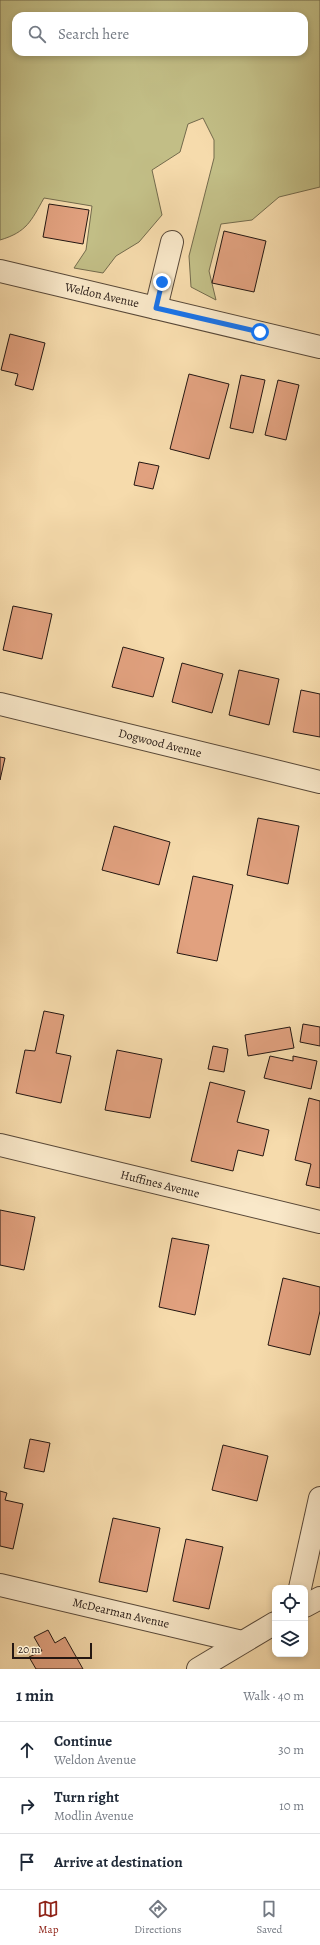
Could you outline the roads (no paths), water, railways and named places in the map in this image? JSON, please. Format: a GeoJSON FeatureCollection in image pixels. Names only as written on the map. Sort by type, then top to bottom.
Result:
{"type":"FeatureCollection","features":[{"type":"Feature","properties":{"kind":"street"},"geometry":{"type":"LineString","coordinates":[[156,308],[172,242]]}},
{"type":"Feature","properties":{"kind":"street","name":"Weldon Avenue"},"geometry":{"type":"LineString","coordinates":[[0,271],[320,347]]}},
{"type":"Feature","properties":{"kind":"street","name":"Dogwood Avenue"},"geometry":{"type":"LineString","coordinates":[[0,704],[320,782]]}},
{"type":"Feature","properties":{"kind":"street","name":"Huffines Avenue"},"geometry":{"type":"LineString","coordinates":[[0,1145],[320,1222]]}},
{"type":"Feature","properties":{"kind":"street"},"geometry":{"type":"LineString","coordinates":[[301,1585],[320,1498]]}},
{"type":"Feature","properties":{"kind":"street","name":"McDearman Avenue"},"geometry":{"type":"LineString","coordinates":[[0,1585],[242,1642]]}},
{"type":"Feature","properties":{"kind":"street"},"geometry":{"type":"LineString","coordinates":[[308,1604],[320,1598]]}},
{"type":"Feature","properties":{"kind":"street"},"geometry":{"type":"LineString","coordinates":[[198,1669],[272,1625]]}}]}
